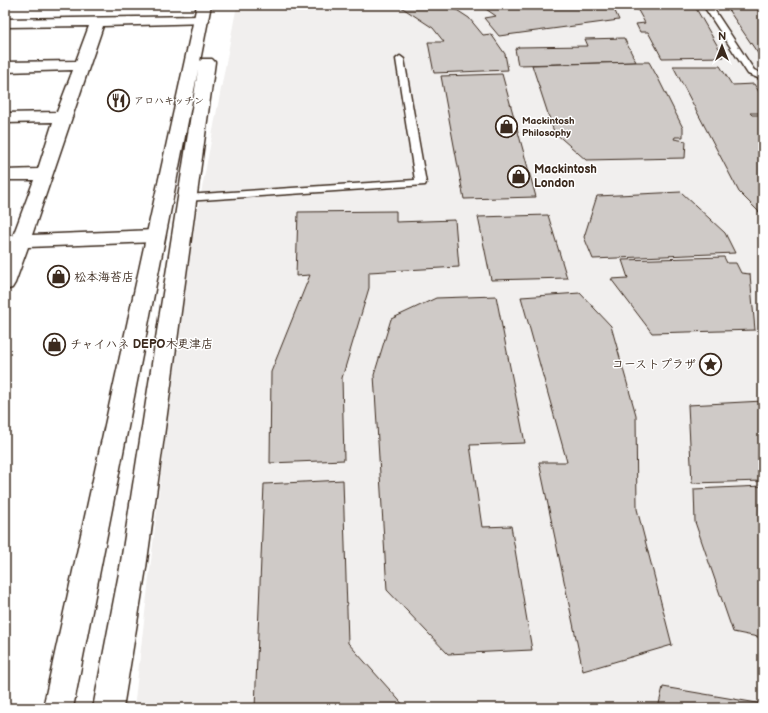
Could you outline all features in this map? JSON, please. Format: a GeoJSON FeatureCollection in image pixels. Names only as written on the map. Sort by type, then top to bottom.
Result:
{"type":"FeatureCollection","features":[{"type":"Feature","properties":{"kind":"street"},"geometry":{"type":"LineString","coordinates":[[5,23],[98,21],[207,10]]}},
{"type":"Feature","properties":{"kind":"street"},"geometry":{"type":"LineString","coordinates":[[108,708],[133,568],[186,198],[207,10]]}},
{"type":"Feature","properties":{"kind":"street"},"geometry":{"type":"LineString","coordinates":[[58,708],[155,236],[207,10]]}},
{"type":"Feature","properties":{"kind":"street"},"geometry":{"type":"LineString","coordinates":[[5,283],[12,242],[45,174],[63,117],[98,21]]}},
{"type":"Feature","properties":{"kind":"street"},"geometry":{"type":"LineString","coordinates":[[5,67],[82,65]]}},
{"type":"Feature","properties":{"kind":"street"},"geometry":{"type":"LineString","coordinates":[[5,118],[63,117]]}},
{"type":"Feature","properties":{"kind":"street"},"geometry":{"type":"LineString","coordinates":[[5,175],[45,174]]}},
{"type":"Feature","properties":{"kind":"street"},"geometry":{"type":"LineString","coordinates":[[12,242],[155,236]]}},
{"type":"Feature","properties":{"kind":"lane"},"geometry":{"type":"LineString","coordinates":[[707,5],[751,72],[763,77]]}},
{"type":"Feature","properties":{"kind":"lane"},"geometry":{"type":"LineString","coordinates":[[186,198],[421,183],[400,59]]}},
{"type":"Feature","properties":{"kind":"shaded area"},"geometry":{"type":"Polygon","coordinates":[[[237,5],[763,5],[763,708],[134,708],[182,293],[237,5]]]}},
{"type":"Feature","properties":{"kind":"building"},"geometry":{"type":"Polygon","coordinates":[[[398,5],[449,5],[469,18],[483,35],[491,34],[505,54],[508,70],[434,73],[428,42],[444,42],[433,28],[398,5]]]}},
{"type":"Feature","properties":{"kind":"building"},"geometry":{"type":"Polygon","coordinates":[[[480,5],[610,5],[614,9],[619,20],[499,36],[484,18],[496,16],[480,5]]]}},
{"type":"Feature","properties":{"kind":"building"},"geometry":{"type":"Polygon","coordinates":[[[635,5],[694,5],[724,57],[662,58],[648,32],[640,32],[636,24],[645,23],[635,5]]]}},
{"type":"Feature","properties":{"kind":"building"},"geometry":{"type":"Polygon","coordinates":[[[725,5],[763,5],[763,61],[725,5]]]}},
{"type":"Feature","properties":{"kind":"building"},"geometry":{"type":"Polygon","coordinates":[[[624,38],[636,62],[518,65],[515,49],[519,47],[588,46],[585,39],[624,38]]]}},
{"type":"Feature","properties":{"kind":"building"},"geometry":{"type":"Polygon","coordinates":[[[649,62],[659,80],[683,128],[683,137],[675,137],[674,139],[686,141],[685,158],[586,160],[554,132],[532,65],[649,62]]]}},
{"type":"Feature","properties":{"kind":"building"},"geometry":{"type":"Polygon","coordinates":[[[673,66],[720,66],[732,85],[754,84],[763,98],[763,113],[750,113],[752,115],[763,115],[763,216],[739,192],[673,66]]]}},
{"type":"Feature","properties":{"kind":"building"},"geometry":{"type":"Polygon","coordinates":[[[502,74],[536,197],[464,199],[441,76],[502,74]]]}},
{"type":"Feature","properties":{"kind":"building"},"geometry":{"type":"Polygon","coordinates":[[[681,192],[725,233],[735,253],[593,259],[584,237],[597,196],[681,192]]]}},
{"type":"Feature","properties":{"kind":"building"},"geometry":{"type":"Polygon","coordinates":[[[396,211],[396,222],[455,220],[459,267],[369,272],[369,288],[342,378],[344,460],[270,463],[271,372],[310,275],[296,276],[298,212],[396,211]]]}},
{"type":"Feature","properties":{"kind":"building"},"geometry":{"type":"Polygon","coordinates":[[[548,215],[567,278],[491,280],[478,217],[548,215]]]}},
{"type":"Feature","properties":{"kind":"building"},"geometry":{"type":"Polygon","coordinates":[[[724,257],[727,263],[736,263],[741,273],[750,274],[755,330],[652,333],[611,279],[628,278],[622,260],[724,257]]]}},
{"type":"Feature","properties":{"kind":"building"},"geometry":{"type":"Polygon","coordinates":[[[580,293],[611,326],[636,415],[637,509],[672,645],[583,671],[539,462],[567,462],[521,297],[580,293]]]}},
{"type":"Feature","properties":{"kind":"building"},"geometry":{"type":"Polygon","coordinates":[[[496,296],[525,443],[470,445],[482,527],[511,526],[532,650],[448,654],[387,590],[374,375],[391,319],[436,298],[496,296]]]}},
{"type":"Feature","properties":{"kind":"building"},"geometry":{"type":"Polygon","coordinates":[[[763,401],[763,481],[692,483],[688,405],[763,401]]]}},
{"type":"Feature","properties":{"kind":"building"},"geometry":{"type":"Polygon","coordinates":[[[343,480],[348,643],[406,708],[255,708],[264,484],[343,480]]]}},
{"type":"Feature","properties":{"kind":"building"},"geometry":{"type":"Polygon","coordinates":[[[763,486],[763,638],[733,632],[695,522],[694,489],[763,486]]]}},
{"type":"Feature","properties":{"kind":"building"},"geometry":{"type":"Polygon","coordinates":[[[663,687],[763,704],[763,708],[658,708],[663,687]]]}},
{"type":"Feature","properties":{"kind":"place","name":"アロハキッチン"},"geometry":{"type":"Point","coordinates":[118,101]}},
{"type":"Feature","properties":{"kind":"place","name":"Mackintosh Philosophy"},"geometry":{"type":"Point","coordinates":[506,127]}},
{"type":"Feature","properties":{"kind":"place","name":"Mackintosh London"},"geometry":{"type":"Point","coordinates":[518,176]}},
{"type":"Feature","properties":{"kind":"place","name":"松本海苔店"},"geometry":{"type":"Point","coordinates":[58,277]}},
{"type":"Feature","properties":{"kind":"place","name":"チャイハネ DEPO木更津店"},"geometry":{"type":"Point","coordinates":[55,344]}},
{"type":"Feature","properties":{"kind":"place","name":"コーストプラザ"},"geometry":{"type":"Point","coordinates":[711,364]}}]}
